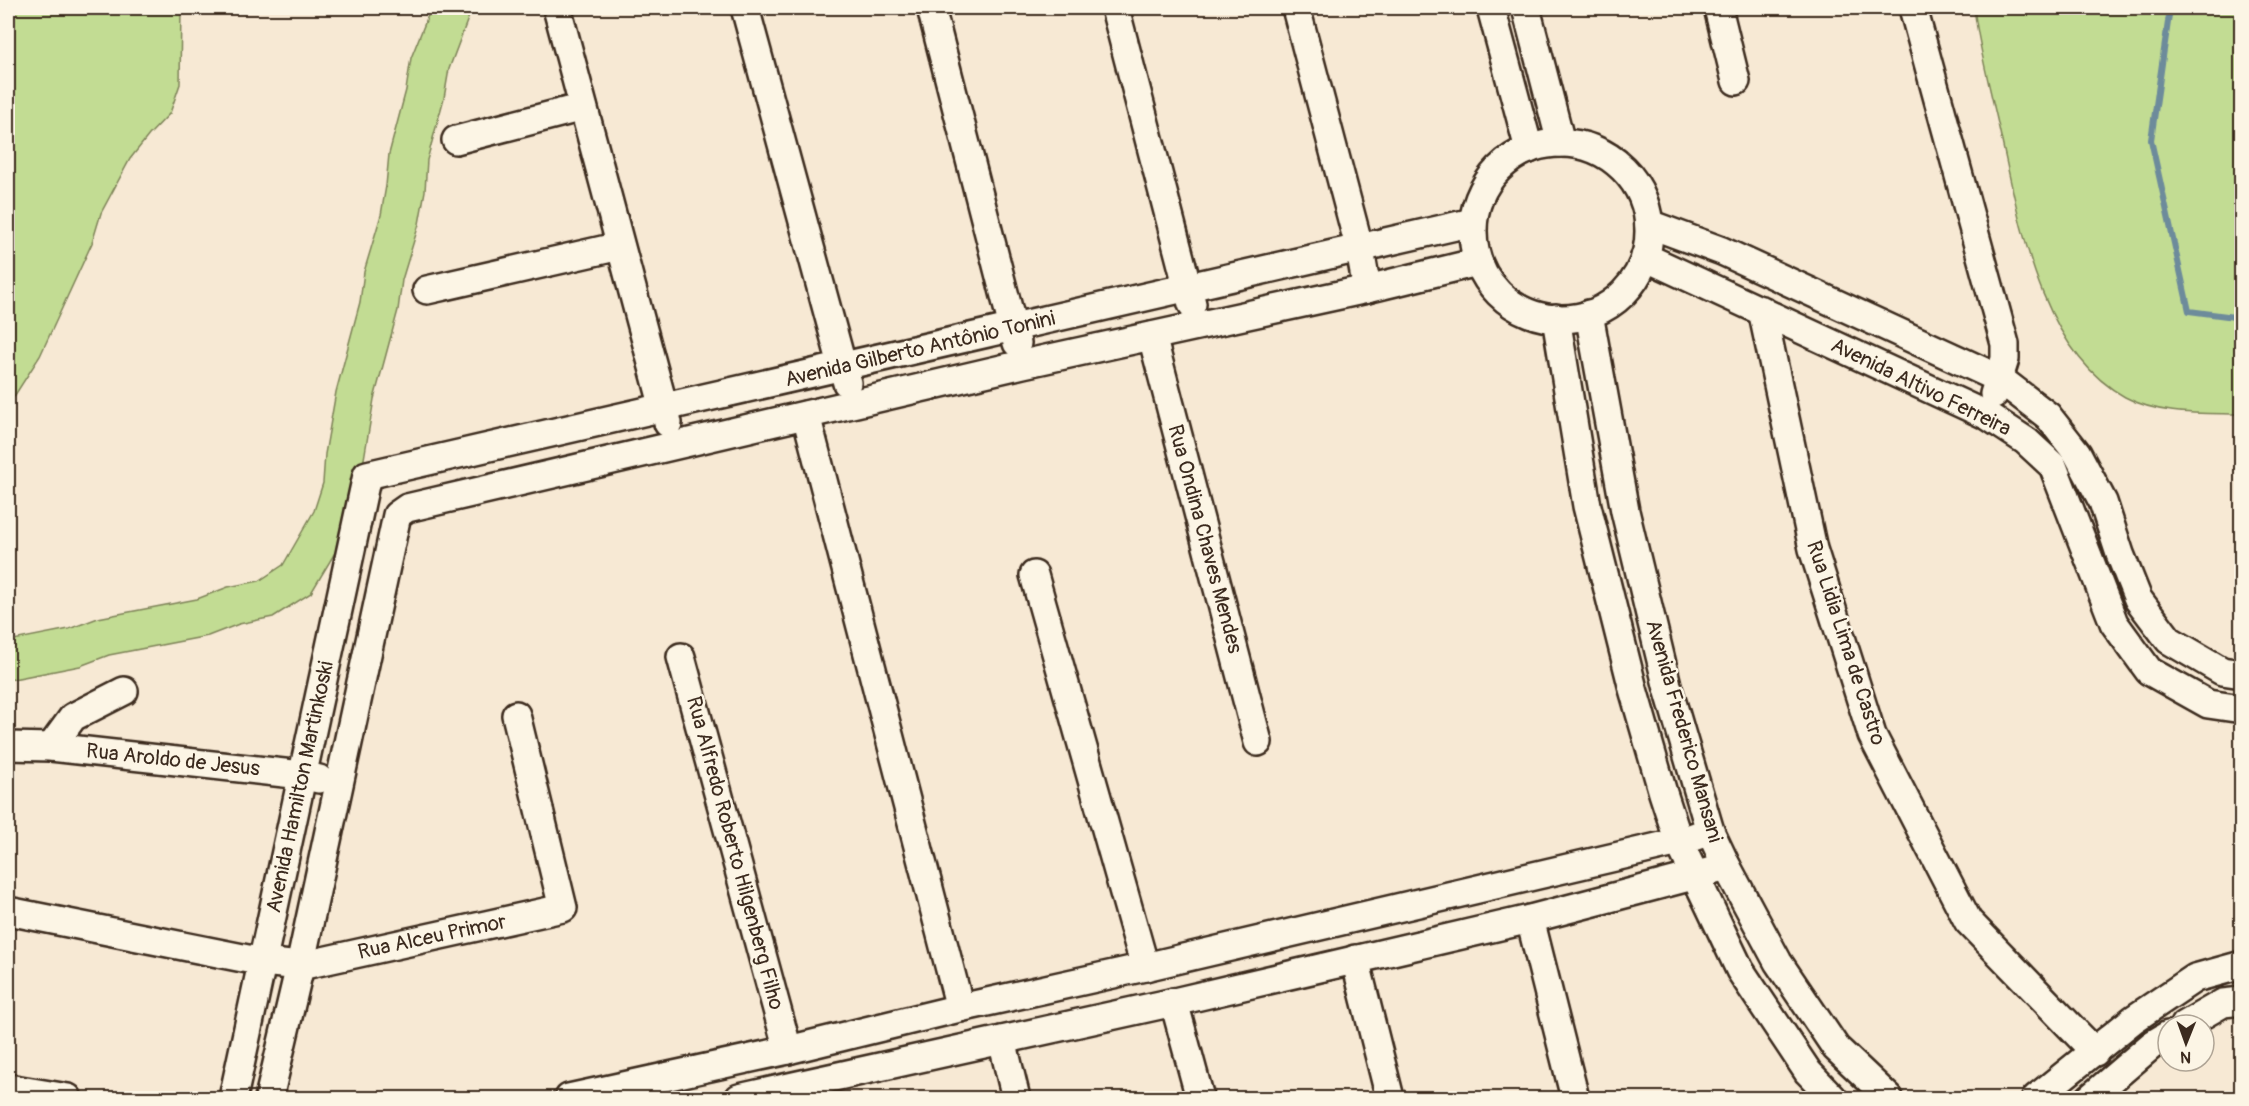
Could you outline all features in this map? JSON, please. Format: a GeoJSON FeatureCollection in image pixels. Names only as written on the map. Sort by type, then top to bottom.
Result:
{"type":"FeatureCollection","features":[{"type":"Feature","properties":{"kind":"street"},"geometry":{"type":"LineString","coordinates":[[557,8],[663,408],[675,444]]}},
{"type":"Feature","properties":{"kind":"street"},"geometry":{"type":"LineString","coordinates":[[745,8],[854,405]]}},
{"type":"Feature","properties":{"kind":"street"},"geometry":{"type":"LineString","coordinates":[[931,8],[1023,364]]}},
{"type":"Feature","properties":{"kind":"street"},"geometry":{"type":"LineString","coordinates":[[1115,8],[1198,326]]}},
{"type":"Feature","properties":{"kind":"street"},"geometry":{"type":"LineString","coordinates":[[1296,8],[1360,250],[1367,289]]}},
{"type":"Feature","properties":{"kind":"street"},"geometry":{"type":"LineString","coordinates":[[1491,8],[1529,149]]}},
{"type":"Feature","properties":{"kind":"street"},"geometry":{"type":"LineString","coordinates":[[1526,8],[1561,143]]}},
{"type":"Feature","properties":{"kind":"street"},"geometry":{"type":"LineString","coordinates":[[1718,8],[1736,81]]}},
{"type":"Feature","properties":{"kind":"street"},"geometry":{"type":"LineString","coordinates":[[1913,8],[2005,344],[2005,359],[1988,416]]}},
{"type":"Feature","properties":{"kind":"street"},"geometry":{"type":"LineString","coordinates":[[456,140],[584,107]]}},
{"type":"Feature","properties":{"kind":"street"},"geometry":{"type":"LineString","coordinates":[[1561,143],[1593,149],[1608,156],[1621,167],[1640,192],[1649,224],[1649,241],[1639,273],[1618,298],[1604,308],[1572,318],[1540,316],[1511,303],[1489,282],[1479,261],[1473,238],[1473,222],[1482,192],[1491,178],[1515,156],[1529,149],[1545,144],[1561,143]]}},
{"type":"Feature","properties":{"kind":"street","name":"Avenida Gilberto Antônio Tonini"},"geometry":{"type":"LineString","coordinates":[[367,476],[1188,287],[1360,250],[1473,222]]}},
{"type":"Feature","properties":{"kind":"street","name":"Avenida Altivo Ferreira"},"geometry":{"type":"LineString","coordinates":[[1649,224],[1722,250],[2000,378],[2048,416],[2077,453],[2103,502],[2138,599],[2169,640],[2222,670],[2241,674]]}},
{"type":"Feature","properties":{"kind":"street"},"geometry":{"type":"LineString","coordinates":[[427,290],[620,246]]}},
{"type":"Feature","properties":{"kind":"street","name":"Avenida Altivo Ferreira"},"geometry":{"type":"LineString","coordinates":[[1645,257],[1988,416],[2026,441],[2053,466],[2114,623],[2149,671],[2208,704],[2241,709]]}},
{"type":"Feature","properties":{"kind":"street","name":"Avenida Gilberto Antônio Tonini"},"geometry":{"type":"LineString","coordinates":[[397,515],[407,507],[675,444],[854,405],[1023,364],[1367,289],[1479,261]]}},
{"type":"Feature","properties":{"kind":"street","name":"Rua Lidia Lima de Castro"},"geometry":{"type":"LineString","coordinates":[[1762,310],[1813,549],[1872,735],[1968,921],[2095,1052]]}},
{"type":"Feature","properties":{"kind":"street","name":"Avenida Frederico Mansani"},"geometry":{"type":"LineString","coordinates":[[1589,314],[1625,511],[1667,685],[1710,831],[1778,962],[1836,1048],[1889,1098]]}},
{"type":"Feature","properties":{"kind":"street","name":"Avenida Frederico Mansani"},"geometry":{"type":"LineString","coordinates":[[1556,318],[1587,506],[1633,689],[1679,842],[1740,970],[1808,1072],[1833,1098]]}},
{"type":"Feature","properties":{"kind":"street","name":"Rua Ondina Chaves Mendes"},"geometry":{"type":"LineString","coordinates":[[1152,336],[1258,742]]}},
{"type":"Feature","properties":{"kind":"street"},"geometry":{"type":"LineString","coordinates":[[806,416],[960,1008]]}},
{"type":"Feature","properties":{"kind":"street","name":"Avenida Hamilton Martinkoski"},"geometry":{"type":"LineString","coordinates":[[233,1098],[367,476]]}},
{"type":"Feature","properties":{"kind":"street","name":"Avenida Hamilton Martinkoski"},"geometry":{"type":"LineString","coordinates":[[269,1098],[300,966],[397,515]]}},
{"type":"Feature","properties":{"kind":"street"},"geometry":{"type":"LineString","coordinates":[[1034,574],[1145,967]]}},
{"type":"Feature","properties":{"kind":"street","name":"Rua Alfredo Roberto Hilgenberg Filho"},"geometry":{"type":"LineString","coordinates":[[681,657],[788,1050]]}},
{"type":"Feature","properties":{"kind":"street"},"geometry":{"type":"LineString","coordinates":[[51,747],[73,717],[124,691]]}},
{"type":"Feature","properties":{"kind":"street","name":"Rua Alceu Primor"},"geometry":{"type":"LineString","coordinates":[[8,911],[263,962],[300,966],[564,908],[516,715]]}},
{"type":"Feature","properties":{"kind":"street","name":"Rua Aroldo de Jesus"},"geometry":{"type":"LineString","coordinates":[[8,746],[51,747],[302,775],[338,783]]}},
{"type":"Feature","properties":{"kind":"street"},"geometry":{"type":"LineString","coordinates":[[569,1098],[1145,967],[1679,842],[1710,831]]}},
{"type":"Feature","properties":{"kind":"street"},"geometry":{"type":"LineString","coordinates":[[739,1098],[1174,1002],[1530,919],[1727,867]]}},
{"type":"Feature","properties":{"kind":"street"},"geometry":{"type":"LineString","coordinates":[[1530,919],[1575,1098]]}},
{"type":"Feature","properties":{"kind":"street"},"geometry":{"type":"LineString","coordinates":[[1354,959],[1390,1098]]}},
{"type":"Feature","properties":{"kind":"street"},"geometry":{"type":"LineString","coordinates":[[2036,1098],[2134,1019],[2195,978],[2241,965]]}},
{"type":"Feature","properties":{"kind":"street"},"geometry":{"type":"LineString","coordinates":[[2206,1013],[2223,1003],[2241,1001]]}},
{"type":"Feature","properties":{"kind":"street"},"geometry":{"type":"LineString","coordinates":[[1174,1002],[1200,1098]]}},
{"type":"Feature","properties":{"kind":"street"},"geometry":{"type":"LineString","coordinates":[[1002,1040],[1016,1098]]}},
{"type":"Feature","properties":{"kind":"street"},"geometry":{"type":"LineString","coordinates":[[2090,1098],[2156,1042]]}},
{"type":"Feature","properties":{"kind":"street"},"geometry":{"type":"LineString","coordinates":[[8,1088],[68,1098]]}},
{"type":"Feature","properties":{"kind":"green space"},"geometry":{"type":"Polygon","coordinates":[[[8,8],[181,8],[180,84],[170,113],[130,159],[101,213],[92,243],[40,356],[8,406],[8,8]]]}},
{"type":"Feature","properties":{"kind":"green space"},"geometry":{"type":"Polygon","coordinates":[[[431,8],[472,8],[449,69],[444,98],[427,160],[425,191],[419,224],[402,280],[398,310],[374,399],[361,490],[351,526],[311,593],[273,617],[239,624],[208,636],[109,655],[80,666],[8,680],[8,641],[69,629],[98,618],[197,599],[228,587],[259,581],[283,565],[314,511],[323,483],[325,454],[336,392],[360,302],[364,272],[381,215],[389,154],[406,90],[411,58],[431,8]]]}},
{"type":"Feature","properties":{"kind":"green space"},"geometry":{"type":"Polygon","coordinates":[[[1974,8],[2241,8],[2241,414],[2182,412],[2153,408],[2138,403],[2125,397],[2095,375],[2071,347],[2052,314],[2037,278],[2025,239],[1985,68],[1974,8]]]}},
{"type":"Feature","properties":{"kind":"waterway"},"geometry":{"type":"LineString","coordinates":[[2170,8],[2151,140],[2189,311],[2242,318]]}}]}
